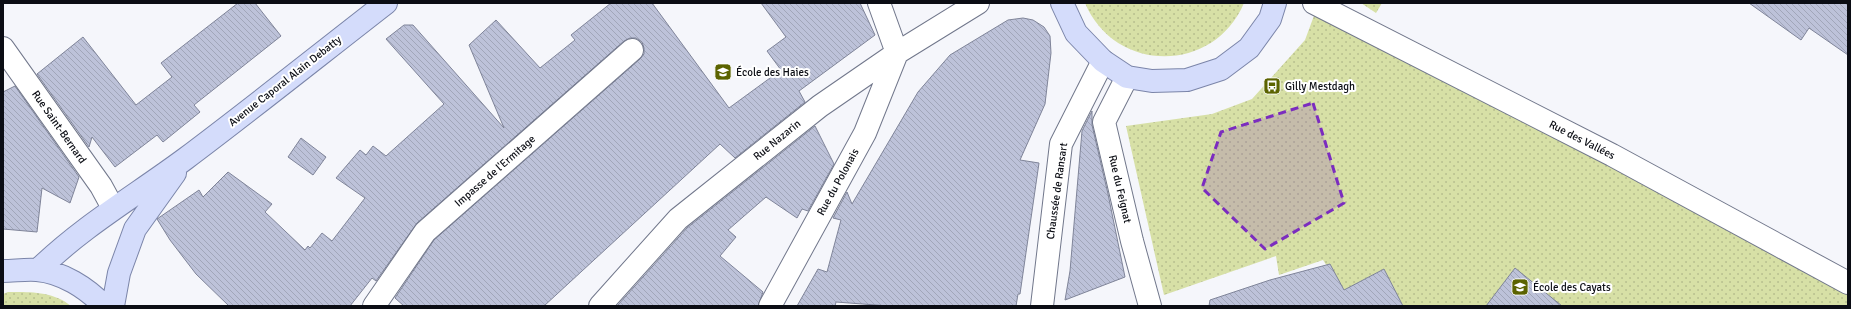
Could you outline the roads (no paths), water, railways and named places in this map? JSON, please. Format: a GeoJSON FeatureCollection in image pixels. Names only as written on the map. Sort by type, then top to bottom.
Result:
{"type":"FeatureCollection","features":[{"type":"Feature","properties":{"kind":"main road","name":"Avenue Caporal Alain Debatty"},"geometry":{"type":"LineString","coordinates":[[185,159],[386,3]]}},
{"type":"Feature","properties":{"kind":"main road"},"geometry":{"type":"LineString","coordinates":[[1062,3],[1076,33],[1103,61],[1127,77],[1152,81],[1187,80],[1221,69],[1249,48],[1270,19],[1275,3]]}},
{"type":"Feature","properties":{"kind":"main road"},"geometry":{"type":"LineString","coordinates":[[38,270],[58,250],[113,208],[185,159]]}},
{"type":"Feature","properties":{"kind":"main road"},"geometry":{"type":"LineString","coordinates":[[112,306],[119,273],[135,229],[185,159]]}},
{"type":"Feature","properties":{"kind":"main road"},"geometry":{"type":"LineString","coordinates":[[3,271],[38,270],[62,276],[88,291],[104,306]]}},
{"type":"Feature","properties":{"kind":"street"},"geometry":{"type":"LineString","coordinates":[[879,3],[897,53]]}},
{"type":"Feature","properties":{"kind":"street","name":"Rue Nazarin"},"geometry":{"type":"LineString","coordinates":[[600,306],[678,219],[820,106],[897,53],[978,3]]}},
{"type":"Feature","properties":{"kind":"street","name":"Rue des Vallées"},"geometry":{"type":"LineString","coordinates":[[1314,3],[1612,155],[1848,283]]}},
{"type":"Feature","properties":{"kind":"street","name":"Rue Saint-Bernard"},"geometry":{"type":"LineString","coordinates":[[3,48],[101,186],[113,208]]}},
{"type":"Feature","properties":{"kind":"street","name":"Impasse de l'Ermitage"},"geometry":{"type":"LineString","coordinates":[[374,306],[425,232],[632,50]]}},
{"type":"Feature","properties":{"kind":"street","name":"Rue du Polonais"},"geometry":{"type":"LineString","coordinates":[[770,306],[865,133],[897,53]]}},
{"type":"Feature","properties":{"kind":"street","name":"Chaussée de Ransart"},"geometry":{"type":"LineString","coordinates":[[1042,306],[1061,144],[1103,61]]}},
{"type":"Feature","properties":{"kind":"street","name":"Rue du Feignat"},"geometry":{"type":"LineString","coordinates":[[1127,77],[1104,122],[1132,241],[1150,306]]}},
{"type":"Feature","properties":{"kind":"place","name":"École des Haies"},"geometry":{"type":"Point","coordinates":[723,72]}},
{"type":"Feature","properties":{"kind":"place","name":"Gilly Mestdagh"},"geometry":{"type":"Point","coordinates":[1272,86]}},
{"type":"Feature","properties":{"kind":"place","name":"École des Cayats"},"geometry":{"type":"Point","coordinates":[1520,287]}}]}
